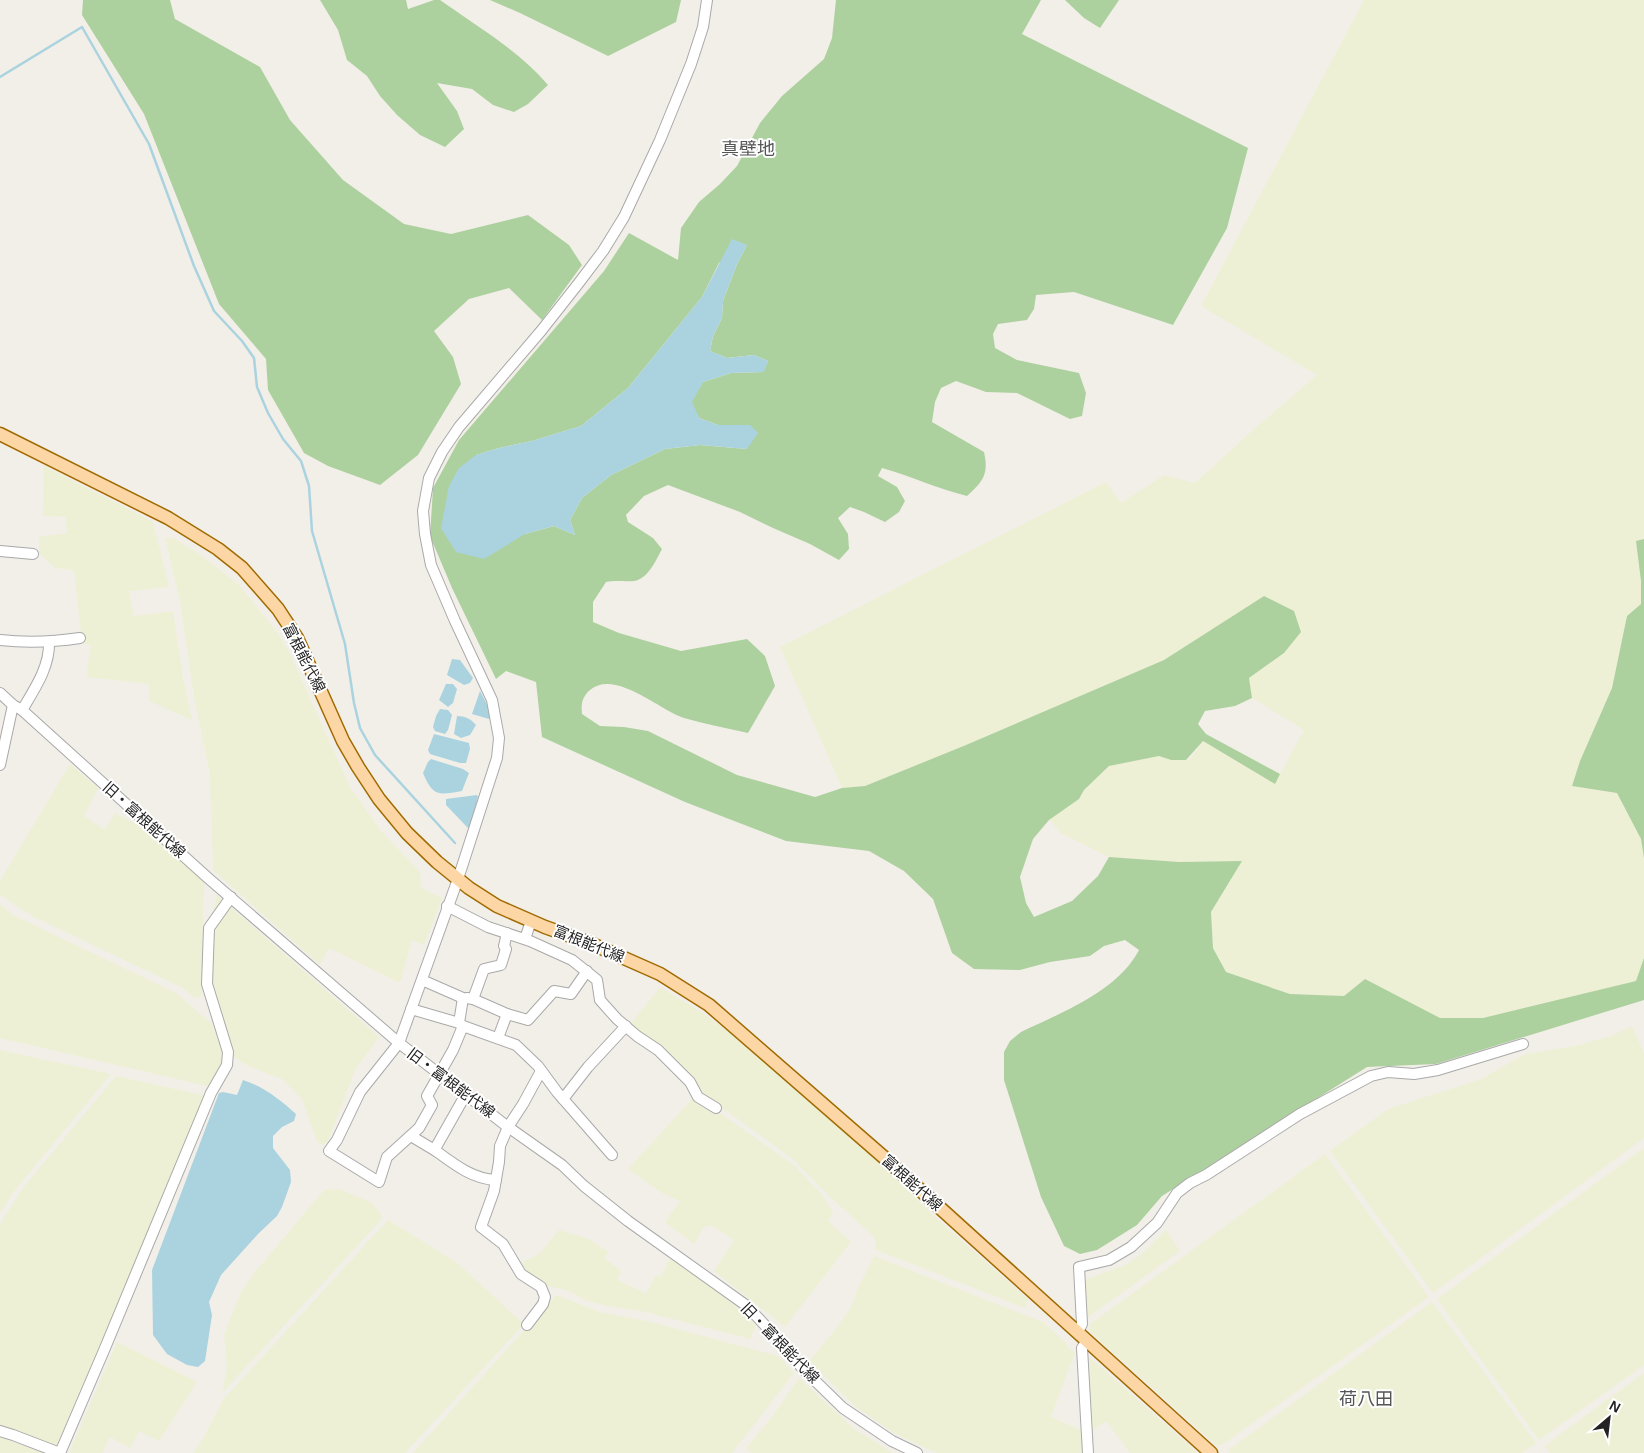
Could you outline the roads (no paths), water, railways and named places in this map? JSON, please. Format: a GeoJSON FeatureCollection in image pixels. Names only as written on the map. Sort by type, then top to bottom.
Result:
{"type":"FeatureCollection","features":[{"type":"Feature","properties":{"kind":"main road","name":"富根能代線"},"geometry":{"type":"LineString","coordinates":[[0,434],[168,518],[218,549],[242,568],[278,609],[297,638],[343,741],[358,768],[379,799],[407,833],[437,862],[497,906],[590,943],[660,974],[709,1005],[887,1160],[1211,1453]]}},
{"type":"Feature","properties":{"kind":"street"},"geometry":{"type":"LineString","coordinates":[[507,934],[504,946],[506,949],[501,965],[484,969],[468,998],[453,1050],[427,1096],[432,1104],[420,1128],[387,1157],[379,1182],[329,1151],[337,1140],[360,1092],[399,1043],[458,879],[497,758],[499,738],[492,700],[431,564],[425,534],[424,511],[429,478],[442,452],[459,428],[573,291],[603,251],[624,217],[660,140],[691,64],[703,27],[707,0]]}},
{"type":"Feature","properties":{"kind":"street"},"geometry":{"type":"LineString","coordinates":[[0,551],[33,554]]}},
{"type":"Feature","properties":{"kind":"street"},"geometry":{"type":"LineString","coordinates":[[0,640],[49,642],[80,638]]}},
{"type":"Feature","properties":{"kind":"street"},"geometry":{"type":"LineString","coordinates":[[22,710],[43,672],[49,653],[49,642]]}},
{"type":"Feature","properties":{"kind":"street","name":"旧・富根能代線"},"geometry":{"type":"LineString","coordinates":[[0,693],[13,705],[22,710],[208,878],[399,1043],[562,1165],[584,1186],[628,1221],[747,1306],[802,1368],[843,1408],[892,1441],[917,1453]]}},
{"type":"Feature","properties":{"kind":"street"},"geometry":{"type":"LineString","coordinates":[[0,765],[13,705]]}},
{"type":"Feature","properties":{"kind":"street"},"geometry":{"type":"LineString","coordinates":[[0,1431],[13,1434],[60,1453],[211,1093],[227,1065],[228,1052],[207,984],[209,928],[231,897]]}},
{"type":"Feature","properties":{"kind":"street"},"geometry":{"type":"LineString","coordinates":[[447,906],[488,928],[525,939],[572,960],[587,971],[597,980],[600,1000],[617,1019],[658,1050],[690,1082],[698,1097],[716,1108]]}},
{"type":"Feature","properties":{"kind":"street"},"geometry":{"type":"LineString","coordinates":[[525,939],[531,921]]}},
{"type":"Feature","properties":{"kind":"street"},"geometry":{"type":"LineString","coordinates":[[422,980],[507,1014],[528,1020],[554,992],[571,994],[587,971]]}},
{"type":"Feature","properties":{"kind":"street"},"geometry":{"type":"LineString","coordinates":[[412,1009],[516,1045],[541,1071],[612,1156]]}},
{"type":"Feature","properties":{"kind":"street"},"geometry":{"type":"LineString","coordinates":[[498,1038],[507,1014]]}},
{"type":"Feature","properties":{"kind":"street"},"geometry":{"type":"LineString","coordinates":[[564,1099],[588,1067],[626,1026]]}},
{"type":"Feature","properties":{"kind":"street"},"geometry":{"type":"LineString","coordinates":[[1088,1453],[1079,1268],[1109,1260],[1131,1247],[1157,1222],[1177,1193],[1190,1182],[1206,1175],[1300,1114],[1371,1076],[1388,1072],[1414,1074],[1438,1070],[1523,1044]]}},
{"type":"Feature","properties":{"kind":"street"},"geometry":{"type":"LineString","coordinates":[[527,1325],[543,1304],[545,1296],[541,1288],[521,1274],[503,1244],[481,1227],[494,1191],[500,1146],[508,1126],[523,1104],[541,1071]]}},
{"type":"Feature","properties":{"kind":"street"},"geometry":{"type":"LineString","coordinates":[[436,1151],[436,1146],[466,1094]]}},
{"type":"Feature","properties":{"kind":"street"},"geometry":{"type":"LineString","coordinates":[[411,1136],[463,1170],[484,1179],[496,1180]]}},
{"type":"Feature","properties":{"kind":"water"},"geometry":{"type":"Polygon","coordinates":[[[732,239],[747,245],[737,264],[723,301],[722,318],[713,336],[710,351],[727,358],[754,355],[768,361],[764,372],[731,373],[703,382],[692,402],[699,418],[718,425],[750,425],[758,433],[747,449],[700,445],[665,449],[611,475],[582,498],[570,520],[575,535],[554,526],[525,534],[484,559],[456,552],[441,528],[449,486],[459,468],[476,455],[581,426],[628,388],[702,297],[732,239]]]}},
{"type":"Feature","properties":{"kind":"water"},"geometry":{"type":"Polygon","coordinates":[[[452,659],[460,660],[473,678],[470,683],[464,685],[447,675],[452,659]]]}},
{"type":"Feature","properties":{"kind":"water"},"geometry":{"type":"Polygon","coordinates":[[[446,684],[453,684],[457,689],[453,703],[448,707],[439,700],[446,684]]]}},
{"type":"Feature","properties":{"kind":"water"},"geometry":{"type":"Polygon","coordinates":[[[480,691],[491,712],[489,719],[472,714],[480,691]]]}},
{"type":"Feature","properties":{"kind":"water"},"geometry":{"type":"Polygon","coordinates":[[[440,709],[448,710],[452,715],[445,734],[435,731],[433,727],[440,709]]]}},
{"type":"Feature","properties":{"kind":"water"},"geometry":{"type":"Polygon","coordinates":[[[457,716],[468,718],[476,725],[470,735],[461,738],[454,734],[457,716]]]}},
{"type":"Feature","properties":{"kind":"water"},"geometry":{"type":"Polygon","coordinates":[[[434,734],[469,743],[470,749],[466,763],[430,754],[428,750],[434,734]]]}},
{"type":"Feature","properties":{"kind":"water"},"geometry":{"type":"Polygon","coordinates":[[[431,759],[463,769],[469,773],[462,791],[442,793],[430,786],[423,773],[431,759]]]}},
{"type":"Feature","properties":{"kind":"water"},"geometry":{"type":"Polygon","coordinates":[[[477,795],[470,827],[468,828],[446,805],[446,799],[477,795]]]}},
{"type":"Feature","properties":{"kind":"water"},"geometry":{"type":"Polygon","coordinates":[[[243,1080],[271,1094],[296,1114],[294,1121],[282,1127],[273,1136],[273,1148],[290,1170],[291,1182],[277,1216],[221,1275],[209,1302],[212,1315],[205,1361],[198,1367],[187,1365],[167,1354],[153,1335],[152,1270],[219,1093],[237,1095],[243,1080]]]}},
{"type":"Feature","properties":{"kind":"waterway"},"geometry":{"type":"LineString","coordinates":[[0,77],[82,27],[149,144],[194,266],[214,311],[242,341],[254,358],[257,387],[268,413],[283,439],[301,461],[309,486],[312,531],[345,644],[354,703],[360,728],[375,755],[455,843]]}},
{"type":"Feature","properties":{"kind":"district","name":"真壁地"},"geometry":{"type":"Point","coordinates":[748,149]}},
{"type":"Feature","properties":{"kind":"district","name":"荷八田"},"geometry":{"type":"Point","coordinates":[1366,1399]}}]}
